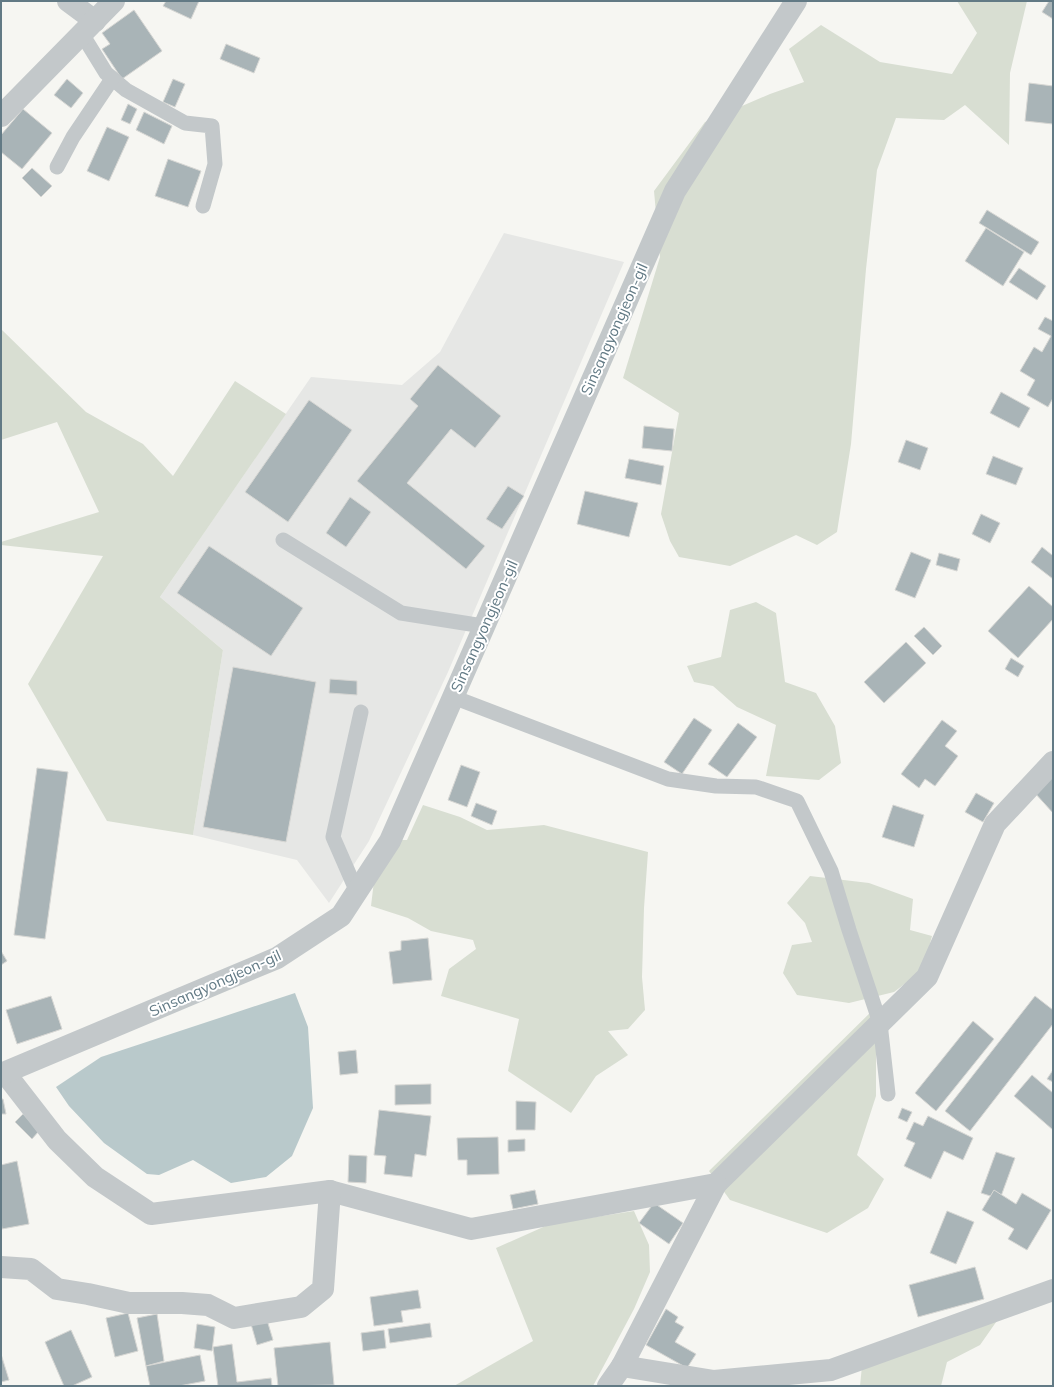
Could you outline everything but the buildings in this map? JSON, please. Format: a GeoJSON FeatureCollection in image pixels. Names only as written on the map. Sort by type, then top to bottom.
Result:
{"type":"FeatureCollection","features":[{"type":"Feature","properties":{"kind":"street"},"geometry":{"type":"LineString","coordinates":[[68,1],[89,28]]}},
{"type":"Feature","properties":{"kind":"street"},"geometry":{"type":"LineString","coordinates":[[1,116],[114,1]]}},
{"type":"Feature","properties":{"kind":"street","name":"Sinsangyongjeon-gil"},"geometry":{"type":"LineString","coordinates":[[3,1074],[278,958],[341,916],[390,841],[675,191],[796,1]]}},
{"type":"Feature","properties":{"kind":"street"},"geometry":{"type":"LineString","coordinates":[[608,1386],[622,1366],[716,1184],[880,1022],[928,977],[994,824],[1053,762]]}},
{"type":"Feature","properties":{"kind":"street"},"geometry":{"type":"LineString","coordinates":[[3,1074],[57,1140],[95,1178],[151,1214],[330,1191],[471,1229],[716,1184]]}},
{"type":"Feature","properties":{"kind":"street"},"geometry":{"type":"LineString","coordinates":[[1,1267],[30,1269],[57,1289],[129,1303],[182,1303],[208,1305],[234,1318],[300,1307],[323,1289],[330,1191]]}},
{"type":"Feature","properties":{"kind":"street"},"geometry":{"type":"LineString","coordinates":[[622,1366],[714,1380],[831,1370],[1053,1290]]}},
{"type":"Feature","properties":{"kind":"lane"},"geometry":{"type":"LineString","coordinates":[[89,28],[106,73],[112,79],[126,90],[185,123],[212,126],[215,164],[203,206]]}},
{"type":"Feature","properties":{"kind":"lane"},"geometry":{"type":"LineString","coordinates":[[57,167],[72,138],[112,79]]}},
{"type":"Feature","properties":{"kind":"lane"},"geometry":{"type":"LineString","coordinates":[[283,540],[401,613],[484,626]]}},
{"type":"Feature","properties":{"kind":"lane"},"geometry":{"type":"LineString","coordinates":[[453,697],[668,779],[716,786],[756,787],[797,801],[831,871],[880,1022],[888,1094]]}},
{"type":"Feature","properties":{"kind":"lane"},"geometry":{"type":"LineString","coordinates":[[357,892],[334,838],[361,712]]}},
{"type":"Feature","properties":{"kind":"shaded area"},"geometry":{"type":"Polygon","coordinates":[[[957,1],[1027,1],[1010,73],[1009,145],[965,105],[944,120],[896,118],[877,170],[866,269],[851,444],[837,532],[817,545],[796,535],[730,566],[679,557],[670,541],[661,514],[679,413],[623,378],[660,257],[654,191],[705,122],[770,94],[804,82],[789,49],[821,25],[880,62],[952,74],[977,33],[957,1]]]}},
{"type":"Feature","properties":{"kind":"shaded area"},"geometry":{"type":"Polygon","coordinates":[[[504,233],[624,262],[448,672],[369,841],[329,903],[297,860],[193,835],[223,650],[160,597],[311,377],[402,385],[440,352],[504,233]]]}},
{"type":"Feature","properties":{"kind":"shaded area"},"geometry":{"type":"Polygon","coordinates":[[[1,329],[86,412],[143,444],[173,476],[235,381],[286,414],[160,597],[223,650],[193,835],[107,821],[28,684],[103,556],[1,545],[1,542],[99,512],[57,422],[1,440],[1,329]]]}},
{"type":"Feature","properties":{"kind":"shaded area"},"geometry":{"type":"Polygon","coordinates":[[[756,602],[776,613],[785,682],[816,693],[835,726],[841,763],[819,780],[766,776],[776,725],[737,707],[713,686],[694,682],[687,666],[721,657],[730,610],[756,602]]]}},
{"type":"Feature","properties":{"kind":"shaded area"},"geometry":{"type":"Polygon","coordinates":[[[423,805],[460,817],[487,830],[544,825],[648,852],[644,908],[642,977],[645,1010],[628,1029],[608,1031],[628,1055],[596,1076],[571,1113],[508,1071],[519,1019],[441,996],[449,969],[476,949],[473,940],[431,931],[408,918],[371,906],[374,881],[399,840],[407,840],[423,805]]]}},
{"type":"Feature","properties":{"kind":"shaded area"},"geometry":{"type":"Polygon","coordinates":[[[810,876],[869,883],[913,899],[910,930],[932,936],[923,970],[894,992],[849,1003],[797,995],[783,973],[792,945],[812,942],[805,923],[787,903],[810,876]]]}},
{"type":"Feature","properties":{"kind":"shaded area"},"geometry":{"type":"Polygon","coordinates":[[[295,993],[308,1027],[313,1108],[292,1156],[266,1177],[231,1183],[193,1160],[159,1175],[147,1174],[104,1143],[69,1106],[56,1087],[101,1057],[295,993]]]}},
{"type":"Feature","properties":{"kind":"shaded area"},"geometry":{"type":"Polygon","coordinates":[[[876,1007],[876,1096],[857,1155],[884,1179],[868,1208],[827,1233],[730,1200],[709,1171],[876,1007]]]}},
{"type":"Feature","properties":{"kind":"shaded area"},"geometry":{"type":"Polygon","coordinates":[[[634,1211],[649,1245],[650,1272],[634,1309],[593,1386],[454,1386],[533,1341],[496,1248],[550,1224],[634,1211]]]}},
{"type":"Feature","properties":{"kind":"shaded area"},"geometry":{"type":"Polygon","coordinates":[[[1001,1315],[980,1345],[947,1362],[941,1386],[860,1386],[862,1366],[1001,1315]]]}}]}
